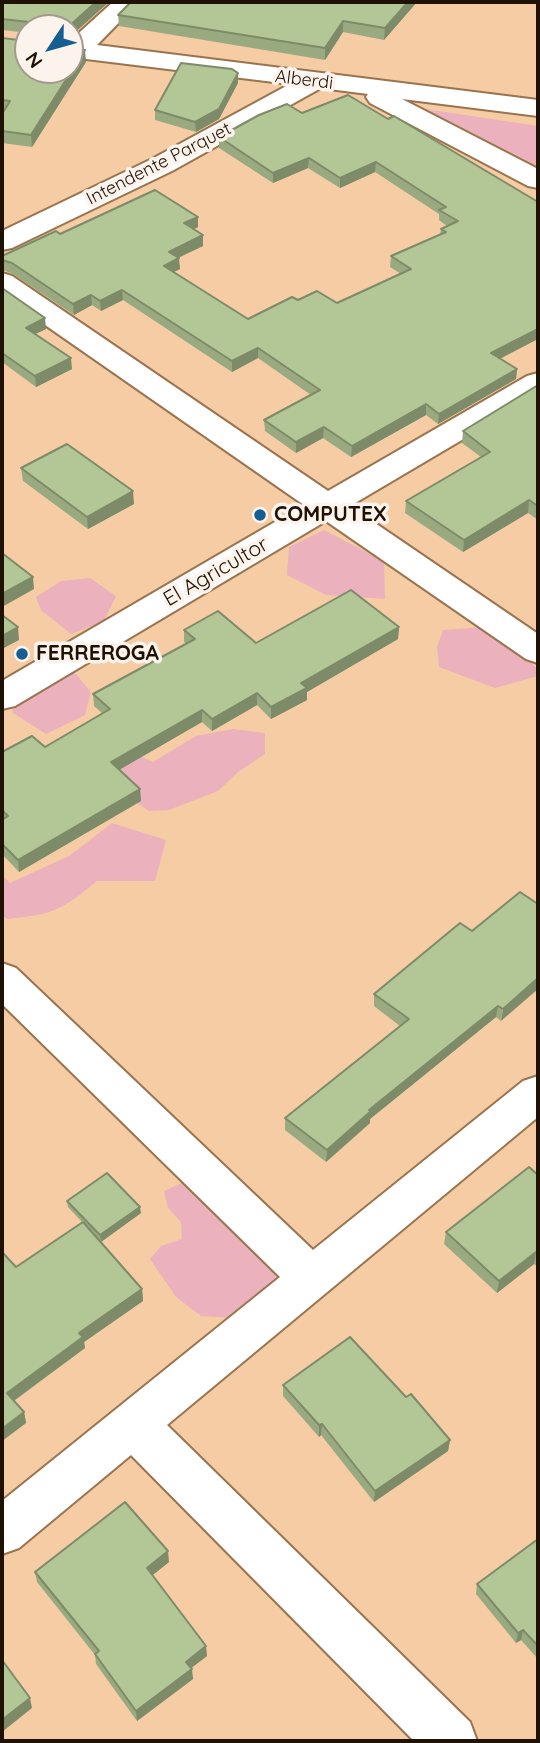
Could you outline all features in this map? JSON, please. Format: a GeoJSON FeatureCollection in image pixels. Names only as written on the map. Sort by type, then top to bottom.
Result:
{"type":"FeatureCollection","features":[{"type":"Feature","properties":{"kind":"street"},"geometry":{"type":"LineString","coordinates":[[84,40],[127,2]]}},
{"type":"Feature","properties":{"kind":"street","name":"Alberdi"},"geometry":{"type":"LineString","coordinates":[[84,50],[314,82],[538,108]]}},
{"type":"Feature","properties":{"kind":"street","name":"Intendente Parquet"},"geometry":{"type":"LineString","coordinates":[[2,242],[162,165],[314,82]]}},
{"type":"Feature","properties":{"kind":"street"},"geometry":{"type":"LineString","coordinates":[[358,86],[538,180]]}},
{"type":"Feature","properties":{"kind":"street"},"geometry":{"type":"LineString","coordinates":[[2,282],[538,651]]}},
{"type":"Feature","properties":{"kind":"street","name":"El Agricultor"},"geometry":{"type":"LineString","coordinates":[[2,697],[538,382]]}},
{"type":"Feature","properties":{"kind":"street"},"geometry":{"type":"LineString","coordinates":[[2,979],[311,1278]]}},
{"type":"Feature","properties":{"kind":"street"},"geometry":{"type":"LineString","coordinates":[[2,1531],[537,1096]]}},
{"type":"Feature","properties":{"kind":"street"},"geometry":{"type":"LineString","coordinates":[[132,1424],[451,1741]]}},
{"type":"Feature","properties":{"kind":"shaded area"},"geometry":{"type":"Polygon","coordinates":[[[412,107],[538,126],[538,170],[412,107]]]}},
{"type":"Feature","properties":{"kind":"shaded area"},"geometry":{"type":"Polygon","coordinates":[[[324,530],[384,561],[385,599],[326,595],[287,575],[289,547],[324,530]]]}},
{"type":"Feature","properties":{"kind":"shaded area"},"geometry":{"type":"Polygon","coordinates":[[[90,578],[116,596],[104,621],[71,634],[41,610],[36,597],[61,581],[90,578]]]}},
{"type":"Feature","properties":{"kind":"shaded area"},"geometry":{"type":"Polygon","coordinates":[[[484,627],[518,647],[538,670],[538,676],[495,688],[439,667],[437,647],[443,630],[484,627]]]}},
{"type":"Feature","properties":{"kind":"shaded area"},"geometry":{"type":"Polygon","coordinates":[[[69,666],[91,692],[85,715],[46,734],[13,713],[11,698],[69,666]]]}},
{"type":"Feature","properties":{"kind":"shaded area"},"geometry":{"type":"Polygon","coordinates":[[[233,729],[265,733],[265,754],[238,772],[218,791],[169,810],[149,811],[103,781],[104,767],[142,757],[153,762],[196,736],[233,729]]]}},
{"type":"Feature","properties":{"kind":"shaded area"},"geometry":{"type":"Polygon","coordinates":[[[112,823],[166,840],[155,881],[97,881],[65,905],[46,913],[7,919],[2,915],[2,875],[10,883],[69,856],[112,823]]]}},
{"type":"Feature","properties":{"kind":"shaded area"},"geometry":{"type":"Polygon","coordinates":[[[184,1182],[219,1214],[239,1237],[268,1260],[275,1274],[276,1287],[234,1318],[201,1316],[176,1297],[150,1259],[161,1246],[182,1239],[181,1222],[168,1208],[164,1191],[184,1182]]]}},
{"type":"Feature","properties":{"kind":"building"},"geometry":{"type":"Polygon","coordinates":[[[2,2],[96,2],[83,14],[14,14],[14,20],[2,19],[2,2]]]}},
{"type":"Feature","properties":{"kind":"building"},"geometry":{"type":"Polygon","coordinates":[[[131,2],[408,2],[385,28],[343,21],[325,48],[118,15],[131,2]]]}},
{"type":"Feature","properties":{"kind":"building"},"geometry":{"type":"Polygon","coordinates":[[[2,38],[14,39],[14,84],[63,84],[31,135],[2,131],[2,114],[10,101],[2,100],[2,38]]]}},
{"type":"Feature","properties":{"kind":"building"},"geometry":{"type":"Polygon","coordinates":[[[181,63],[232,69],[238,73],[219,109],[195,122],[155,110],[181,63]]]}},
{"type":"Feature","properties":{"kind":"building"},"geometry":{"type":"Polygon","coordinates":[[[348,95],[388,119],[394,116],[538,202],[538,329],[491,353],[517,369],[439,414],[426,404],[352,446],[324,427],[296,442],[264,420],[320,390],[258,348],[232,361],[122,290],[100,301],[91,295],[73,304],[12,263],[2,260],[2,256],[56,231],[60,234],[155,190],[198,217],[184,223],[203,235],[169,252],[179,258],[164,266],[248,319],[292,297],[298,300],[317,291],[337,303],[411,269],[391,256],[446,232],[441,229],[458,221],[439,210],[446,207],[376,162],[340,178],[309,158],[273,173],[219,137],[259,115],[287,104],[302,113],[348,95]]]}},
{"type":"Feature","properties":{"kind":"building"},"geometry":{"type":"Polygon","coordinates":[[[2,288],[45,318],[26,328],[71,358],[35,376],[2,353],[2,288]]]}},
{"type":"Feature","properties":{"kind":"building"},"geometry":{"type":"Polygon","coordinates":[[[538,385],[538,506],[529,500],[464,540],[406,501],[490,452],[463,431],[538,385]]]}},
{"type":"Feature","properties":{"kind":"building"},"geometry":{"type":"Polygon","coordinates":[[[67,444],[133,491],[87,517],[21,468],[67,444]]]}},
{"type":"Feature","properties":{"kind":"building"},"geometry":{"type":"Polygon","coordinates":[[[2,553],[33,577],[2,594],[2,553]]]}},
{"type":"Feature","properties":{"kind":"building"},"geometry":{"type":"Polygon","coordinates":[[[351,590],[399,627],[301,683],[307,688],[271,707],[257,693],[212,719],[202,710],[111,762],[140,789],[18,860],[2,844],[2,820],[8,816],[2,810],[2,752],[32,736],[45,747],[110,709],[93,694],[195,639],[184,630],[218,611],[256,643],[351,590]]]}},
{"type":"Feature","properties":{"kind":"building"},"geometry":{"type":"Polygon","coordinates":[[[2,615],[18,627],[2,636],[2,615]]]}},
{"type":"Feature","properties":{"kind":"building"},"geometry":{"type":"Polygon","coordinates":[[[520,892],[538,904],[538,978],[503,1009],[498,1006],[369,1110],[371,1111],[327,1150],[285,1118],[409,1019],[374,994],[460,923],[472,931],[520,892]]]}},
{"type":"Feature","properties":{"kind":"building"},"geometry":{"type":"Polygon","coordinates":[[[529,1167],[538,1175],[538,1254],[536,1252],[499,1281],[446,1232],[529,1167]]]}},
{"type":"Feature","properties":{"kind":"building"},"geometry":{"type":"Polygon","coordinates":[[[107,1173],[140,1207],[100,1235],[67,1201],[107,1173]]]}},
{"type":"Feature","properties":{"kind":"building"},"geometry":{"type":"Polygon","coordinates":[[[83,1222],[142,1289],[79,1333],[83,1337],[7,1393],[24,1412],[2,1429],[2,1252],[16,1267],[83,1222]]]}},
{"type":"Feature","properties":{"kind":"building"},"geometry":{"type":"Polygon","coordinates":[[[350,1337],[406,1397],[411,1394],[450,1440],[375,1491],[322,1424],[319,1425],[283,1385],[350,1337]]]}},
{"type":"Feature","properties":{"kind":"building"},"geometry":{"type":"Polygon","coordinates":[[[125,1502],[168,1551],[147,1568],[206,1646],[186,1662],[192,1669],[136,1711],[95,1654],[99,1651],[35,1572],[125,1502]]]}},
{"type":"Feature","properties":{"kind":"building"},"geometry":{"type":"Polygon","coordinates":[[[538,1539],[538,1646],[523,1630],[518,1633],[477,1584],[538,1539]]]}},
{"type":"Feature","properties":{"kind":"building"},"geometry":{"type":"Polygon","coordinates":[[[2,1660],[30,1698],[2,1720],[2,1660]]]}},
{"type":"Feature","properties":{"kind":"place","name":"COMPUTEX"},"geometry":{"type":"Point","coordinates":[260,515]}},
{"type":"Feature","properties":{"kind":"place","name":"FERREROGA"},"geometry":{"type":"Point","coordinates":[22,654]}}]}
